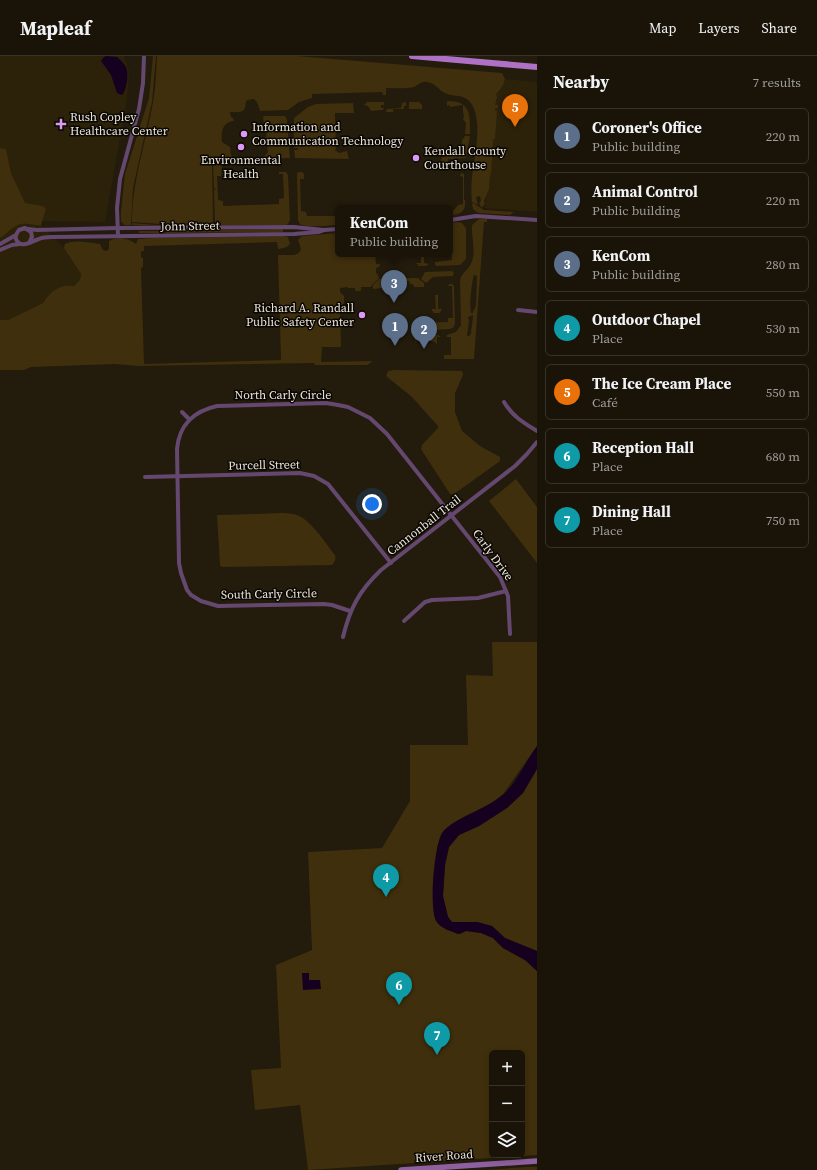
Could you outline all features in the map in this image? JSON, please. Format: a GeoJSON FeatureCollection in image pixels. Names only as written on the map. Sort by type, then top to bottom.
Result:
{"type":"FeatureCollection","features":[{"type":"Feature","properties":{"kind":"main road"},"geometry":{"type":"LineString","coordinates":[[412,56],[537,67]]}},
{"type":"Feature","properties":{"kind":"street"},"geometry":{"type":"LineString","coordinates":[[118,236],[117,208],[120,179],[139,109],[143,83],[144,56]]}},
{"type":"Feature","properties":{"kind":"street"},"geometry":{"type":"LineString","coordinates":[[453,220],[476,216],[537,220]]}},
{"type":"Feature","properties":{"kind":"street","name":"John Street"},"geometry":{"type":"LineString","coordinates":[[25,228],[54,230],[117,228],[294,227],[324,230]]}},
{"type":"Feature","properties":{"kind":"street"},"geometry":{"type":"LineString","coordinates":[[0,244],[16,235],[19,230],[25,228],[31,232],[32,240],[29,243],[23,245],[12,245],[0,250]]}},
{"type":"Feature","properties":{"kind":"street","name":"John Street"},"geometry":{"type":"LineString","coordinates":[[29,243],[39,238],[55,236],[294,234],[318,232],[335,228]]}},
{"type":"Feature","properties":{"kind":"street"},"geometry":{"type":"LineString","coordinates":[[54,230],[55,236]]}},
{"type":"Feature","properties":{"kind":"street"},"geometry":{"type":"LineString","coordinates":[[16,235],[16,239],[20,244]]}},
{"type":"Feature","properties":{"kind":"street"},"geometry":{"type":"LineString","coordinates":[[518,310],[537,312]]}},
{"type":"Feature","properties":{"kind":"street"},"geometry":{"type":"LineString","coordinates":[[504,402],[513,415],[537,431]]}},
{"type":"Feature","properties":{"kind":"street","name":"North Carly Circle"},"geometry":{"type":"LineString","coordinates":[[189,419],[202,410],[217,406],[326,403],[348,407],[370,418],[387,434],[451,516]]}},
{"type":"Feature","properties":{"kind":"street"},"geometry":{"type":"LineString","coordinates":[[177,476],[177,443],[183,427],[189,419],[182,412]]}},
{"type":"Feature","properties":{"kind":"street","name":"Cannonball Trail"},"geometry":{"type":"LineString","coordinates":[[343,637],[350,611],[371,580],[515,466],[537,442]]}},
{"type":"Feature","properties":{"kind":"street","name":"Purcell Street"},"geometry":{"type":"LineString","coordinates":[[145,477],[300,473],[314,477],[328,484],[391,563]]}},
{"type":"Feature","properties":{"kind":"street","name":"South Carly Circle"},"geometry":{"type":"LineString","coordinates":[[177,476],[179,563],[184,583],[188,590],[196,598],[218,606],[324,604],[350,611]]}},
{"type":"Feature","properties":{"kind":"street","name":"Carly Drive"},"geometry":{"type":"LineString","coordinates":[[451,516],[500,577],[509,603],[510,634]]}},
{"type":"Feature","properties":{"kind":"street"},"geometry":{"type":"LineString","coordinates":[[404,621],[425,602],[432,600],[478,598],[506,591]]}},
{"type":"Feature","properties":{"kind":"street","name":"River Road"},"geometry":{"type":"LineString","coordinates":[[401,1170],[537,1161]]}},
{"type":"Feature","properties":{"kind":"shaded area","name":"Rush Copley Healthcare Center"},"geometry":{"type":"Polygon","coordinates":[[[0,56],[124,56],[129,71],[127,99],[105,222],[42,221],[46,209],[43,206],[25,204],[11,173],[6,149],[0,148],[0,56]]]}},
{"type":"Feature","properties":{"kind":"shaded area"},"geometry":{"type":"Polygon","coordinates":[[[106,56],[117,57],[126,67],[127,81],[124,93],[122,95],[117,93],[111,75],[101,61],[106,56]]]}},
{"type":"Feature","properties":{"kind":"shaded area"},"geometry":{"type":"Polygon","coordinates":[[[153,56],[156,56],[152,102],[133,188],[131,225],[124,225],[121,221],[121,211],[125,174],[149,98],[153,56]]]}},
{"type":"Feature","properties":{"kind":"shaded area"},"geometry":{"type":"Polygon","coordinates":[[[157,56],[297,56],[502,73],[505,79],[502,87],[496,94],[497,97],[495,105],[498,105],[498,108],[495,108],[495,111],[497,111],[495,139],[493,139],[491,175],[489,189],[484,201],[485,204],[481,207],[479,203],[481,201],[480,196],[476,197],[478,205],[472,202],[471,183],[477,137],[476,116],[473,107],[465,98],[445,93],[433,84],[425,82],[411,88],[386,88],[386,95],[383,95],[382,92],[312,94],[312,98],[299,102],[288,110],[260,111],[257,102],[254,99],[248,100],[243,111],[230,112],[234,121],[227,123],[222,131],[222,142],[230,147],[231,156],[238,160],[212,161],[213,223],[161,224],[132,222],[134,192],[154,96],[157,56]]]}},
{"type":"Feature","properties":{"kind":"shaded area"},"geometry":{"type":"Polygon","coordinates":[[[495,78],[537,82],[537,212],[485,208],[495,78]]]}},
{"type":"Feature","properties":{"kind":"shaded area"},"geometry":{"type":"Polygon","coordinates":[[[447,101],[461,103],[465,106],[468,110],[470,134],[465,134],[466,123],[463,119],[463,105],[450,107],[450,105],[447,106],[447,101]]]}},
{"type":"Feature","properties":{"kind":"shaded area"},"geometry":{"type":"Polygon","coordinates":[[[367,102],[384,102],[384,105],[381,105],[381,108],[384,108],[383,110],[371,111],[368,106],[364,105],[367,102]]]}},
{"type":"Feature","properties":{"kind":"shaded area"},"geometry":{"type":"Polygon","coordinates":[[[406,102],[404,109],[393,109],[393,112],[386,112],[387,109],[401,108],[402,103],[406,102]]]}},
{"type":"Feature","properties":{"kind":"shaded area"},"geometry":{"type":"Polygon","coordinates":[[[409,102],[419,102],[422,105],[422,109],[409,109],[409,102]]]}},
{"type":"Feature","properties":{"kind":"shaded area"},"geometry":{"type":"Polygon","coordinates":[[[353,103],[354,113],[335,113],[335,150],[339,153],[347,151],[349,159],[295,158],[294,150],[298,150],[298,148],[294,148],[294,118],[308,107],[316,104],[353,103]]]}},
{"type":"Feature","properties":{"kind":"shaded area"},"geometry":{"type":"Polygon","coordinates":[[[285,116],[287,120],[290,158],[262,159],[268,152],[266,140],[267,127],[264,125],[263,117],[285,116]]]}},
{"type":"Feature","properties":{"kind":"shaded area"},"geometry":{"type":"Polygon","coordinates":[[[465,136],[470,136],[466,158],[448,159],[448,163],[442,163],[442,157],[450,156],[451,153],[462,151],[462,140],[465,136]]]}},
{"type":"Feature","properties":{"kind":"shaded area"},"geometry":{"type":"Polygon","coordinates":[[[0,148],[6,149],[11,173],[25,203],[43,206],[46,209],[41,225],[19,225],[0,238],[0,148]]]}},
{"type":"Feature","properties":{"kind":"shaded area"},"geometry":{"type":"Polygon","coordinates":[[[213,163],[222,163],[221,176],[217,176],[218,200],[223,201],[223,206],[279,204],[279,199],[284,198],[283,174],[279,174],[279,172],[286,172],[288,175],[290,220],[288,224],[160,226],[132,225],[132,223],[156,225],[215,224],[214,190],[216,189],[214,188],[213,163]]]}},
{"type":"Feature","properties":{"kind":"shaded area"},"geometry":{"type":"Polygon","coordinates":[[[298,172],[302,172],[304,174],[304,179],[300,179],[301,211],[306,212],[307,216],[335,216],[335,225],[310,226],[300,224],[298,220],[298,172]]]}},
{"type":"Feature","properties":{"kind":"shaded area"},"geometry":{"type":"Polygon","coordinates":[[[461,173],[464,174],[465,207],[462,212],[453,215],[453,210],[458,205],[463,204],[463,177],[460,176],[461,173]]]}},
{"type":"Feature","properties":{"kind":"shaded area"},"geometry":{"type":"Polygon","coordinates":[[[473,203],[484,210],[514,212],[510,215],[478,213],[473,209],[473,203]]]}},
{"type":"Feature","properties":{"kind":"shaded area"},"geometry":{"type":"Polygon","coordinates":[[[479,219],[487,219],[487,222],[484,222],[474,359],[444,359],[444,355],[451,355],[451,337],[447,337],[447,335],[456,332],[461,325],[460,280],[462,275],[470,266],[473,257],[472,225],[479,219]],[[474,275],[470,301],[472,314],[476,306],[477,276],[474,275]],[[473,315],[468,317],[469,321],[467,336],[471,334],[473,315]]]}},
{"type":"Feature","properties":{"kind":"shaded area"},"geometry":{"type":"Polygon","coordinates":[[[453,223],[462,223],[466,228],[466,259],[460,265],[437,266],[435,265],[435,262],[452,260],[453,223]]]}},
{"type":"Feature","properties":{"kind":"shaded area"},"geometry":{"type":"Polygon","coordinates":[[[22,224],[41,225],[64,248],[81,274],[81,280],[74,286],[66,285],[49,295],[45,298],[43,303],[8,320],[0,320],[0,238],[11,231],[15,226],[22,224]]]}},
{"type":"Feature","properties":{"kind":"shaded area"},"geometry":{"type":"Polygon","coordinates":[[[283,229],[283,232],[166,233],[166,231],[283,229]]]}},
{"type":"Feature","properties":{"kind":"shaded area"},"geometry":{"type":"Polygon","coordinates":[[[139,231],[164,231],[164,233],[139,233],[139,231]]]}},
{"type":"Feature","properties":{"kind":"shaded area"},"geometry":{"type":"Polygon","coordinates":[[[335,233],[335,257],[375,257],[376,264],[380,264],[379,267],[376,268],[376,273],[379,278],[371,287],[361,287],[361,291],[355,291],[355,288],[348,287],[340,288],[340,292],[344,296],[344,303],[340,307],[341,347],[322,347],[321,362],[373,361],[367,365],[315,365],[314,363],[138,366],[115,364],[31,367],[24,370],[0,370],[0,320],[8,320],[43,303],[55,290],[65,286],[74,286],[80,280],[81,274],[64,248],[65,244],[87,242],[100,244],[103,250],[107,251],[109,249],[109,241],[120,238],[127,239],[136,244],[138,239],[154,238],[288,237],[290,244],[286,247],[278,249],[277,242],[144,246],[144,251],[141,251],[141,257],[143,258],[143,267],[141,268],[144,364],[281,360],[278,255],[294,255],[299,253],[301,249],[298,240],[302,236],[335,233]]]}},
{"type":"Feature","properties":{"kind":"shaded area"},"geometry":{"type":"Polygon","coordinates":[[[421,257],[424,257],[424,263],[429,264],[426,266],[419,266],[416,263],[421,263],[421,257]]]}},
{"type":"Feature","properties":{"kind":"shaded area"},"geometry":{"type":"Polygon","coordinates":[[[452,271],[454,273],[453,276],[433,277],[426,283],[421,279],[425,272],[452,271]]]}},
{"type":"Feature","properties":{"kind":"shaded area"},"geometry":{"type":"Polygon","coordinates":[[[393,278],[396,281],[396,284],[382,285],[382,288],[373,289],[373,285],[379,279],[393,278]]]}},
{"type":"Feature","properties":{"kind":"shaded area"},"geometry":{"type":"Polygon","coordinates":[[[405,278],[418,278],[424,283],[424,287],[414,287],[409,281],[403,281],[405,278]]]}},
{"type":"Feature","properties":{"kind":"shaded area"},"geometry":{"type":"Polygon","coordinates":[[[453,284],[454,287],[454,327],[450,329],[421,329],[415,323],[417,319],[418,323],[448,322],[448,318],[453,318],[452,286],[447,286],[453,284]]]}},
{"type":"Feature","properties":{"kind":"shaded area"},"geometry":{"type":"Polygon","coordinates":[[[435,295],[438,295],[438,309],[442,309],[440,313],[434,313],[431,309],[436,309],[435,295]]]}},
{"type":"Feature","properties":{"kind":"shaded area"},"geometry":{"type":"Polygon","coordinates":[[[417,335],[438,335],[441,337],[437,337],[437,345],[435,342],[427,340],[426,337],[416,337],[416,344],[415,338],[417,335]]]}},
{"type":"Feature","properties":{"kind":"shaded area"},"geometry":{"type":"Polygon","coordinates":[[[388,371],[462,371],[463,375],[455,393],[455,412],[462,431],[480,446],[500,457],[500,461],[454,494],[450,494],[421,449],[422,445],[438,428],[438,426],[412,397],[386,376],[388,371]]]}},
{"type":"Feature","properties":{"kind":"shaded area"},"geometry":{"type":"Polygon","coordinates":[[[516,479],[537,507],[537,563],[489,501],[516,479]]]}},
{"type":"Feature","properties":{"kind":"shaded area"},"geometry":{"type":"Polygon","coordinates":[[[284,513],[299,516],[311,525],[335,555],[334,563],[332,565],[222,567],[220,565],[217,515],[284,513]]]}},
{"type":"Feature","properties":{"kind":"shaded area"},"geometry":{"type":"Polygon","coordinates":[[[492,642],[537,642],[537,746],[504,793],[492,803],[476,812],[438,843],[433,897],[441,926],[457,934],[466,931],[481,933],[493,938],[503,948],[525,960],[537,971],[537,1155],[525,1156],[525,1050],[489,1050],[489,1158],[491,1158],[308,1170],[300,1105],[255,1110],[251,1070],[281,1068],[276,965],[312,950],[308,852],[382,848],[410,801],[410,745],[468,745],[466,675],[493,676],[492,642]]]}},
{"type":"Feature","properties":{"kind":"shaded area"},"geometry":{"type":"Polygon","coordinates":[[[537,746],[537,769],[523,793],[507,808],[479,826],[459,835],[449,847],[445,865],[443,896],[448,917],[452,922],[477,922],[492,926],[505,938],[537,951],[537,971],[525,960],[503,948],[493,938],[481,933],[466,931],[459,934],[438,924],[434,914],[433,877],[439,840],[442,833],[453,823],[489,804],[504,794],[513,784],[537,746]]]}},
{"type":"Feature","properties":{"kind":"shaded area"},"geometry":{"type":"Polygon","coordinates":[[[537,769],[537,951],[505,938],[492,926],[477,922],[452,922],[448,917],[443,896],[445,865],[449,847],[459,835],[479,826],[507,808],[523,793],[537,769]]]}},
{"type":"Feature","properties":{"kind":"shaded area"},"geometry":{"type":"Polygon","coordinates":[[[302,973],[309,973],[309,980],[320,980],[321,989],[303,990],[302,973]]]}},
{"type":"Feature","properties":{"kind":"shaded area"},"geometry":{"type":"Polygon","coordinates":[[[537,1167],[537,1170],[485,1170],[537,1167]]]}},
{"type":"Feature","properties":{"kind":"place","name":"Rush Copley Healthcare Center"},"geometry":{"type":"Point","coordinates":[61,124]}},
{"type":"Feature","properties":{"kind":"place","name":"The Ice Cream Place"},"geometry":{"type":"Point","coordinates":[515,127]}},
{"type":"Feature","properties":{"kind":"place","name":"Information and Communication Technology"},"geometry":{"type":"Point","coordinates":[244,134]}},
{"type":"Feature","properties":{"kind":"place","name":"Environmental Health"},"geometry":{"type":"Point","coordinates":[241,147]}},
{"type":"Feature","properties":{"kind":"place","name":"Kendall County Courthouse"},"geometry":{"type":"Point","coordinates":[416,158]}},
{"type":"Feature","properties":{"kind":"place","name":"KenCom"},"geometry":{"type":"Point","coordinates":[394,303]}},
{"type":"Feature","properties":{"kind":"place","name":"Richard A. Randall Public Safety Center"},"geometry":{"type":"Point","coordinates":[362,315]}},
{"type":"Feature","properties":{"kind":"place","name":"Coroner's Office"},"geometry":{"type":"Point","coordinates":[395,346]}},
{"type":"Feature","properties":{"kind":"place","name":"Animal Control"},"geometry":{"type":"Point","coordinates":[424,349]}},
{"type":"Feature","properties":{"kind":"place","name":"Outdoor Chapel"},"geometry":{"type":"Point","coordinates":[386,897]}},
{"type":"Feature","properties":{"kind":"place","name":"Reception Hall"},"geometry":{"type":"Point","coordinates":[399,1005]}},
{"type":"Feature","properties":{"kind":"place","name":"Dining Hall"},"geometry":{"type":"Point","coordinates":[437,1055]}}]}
